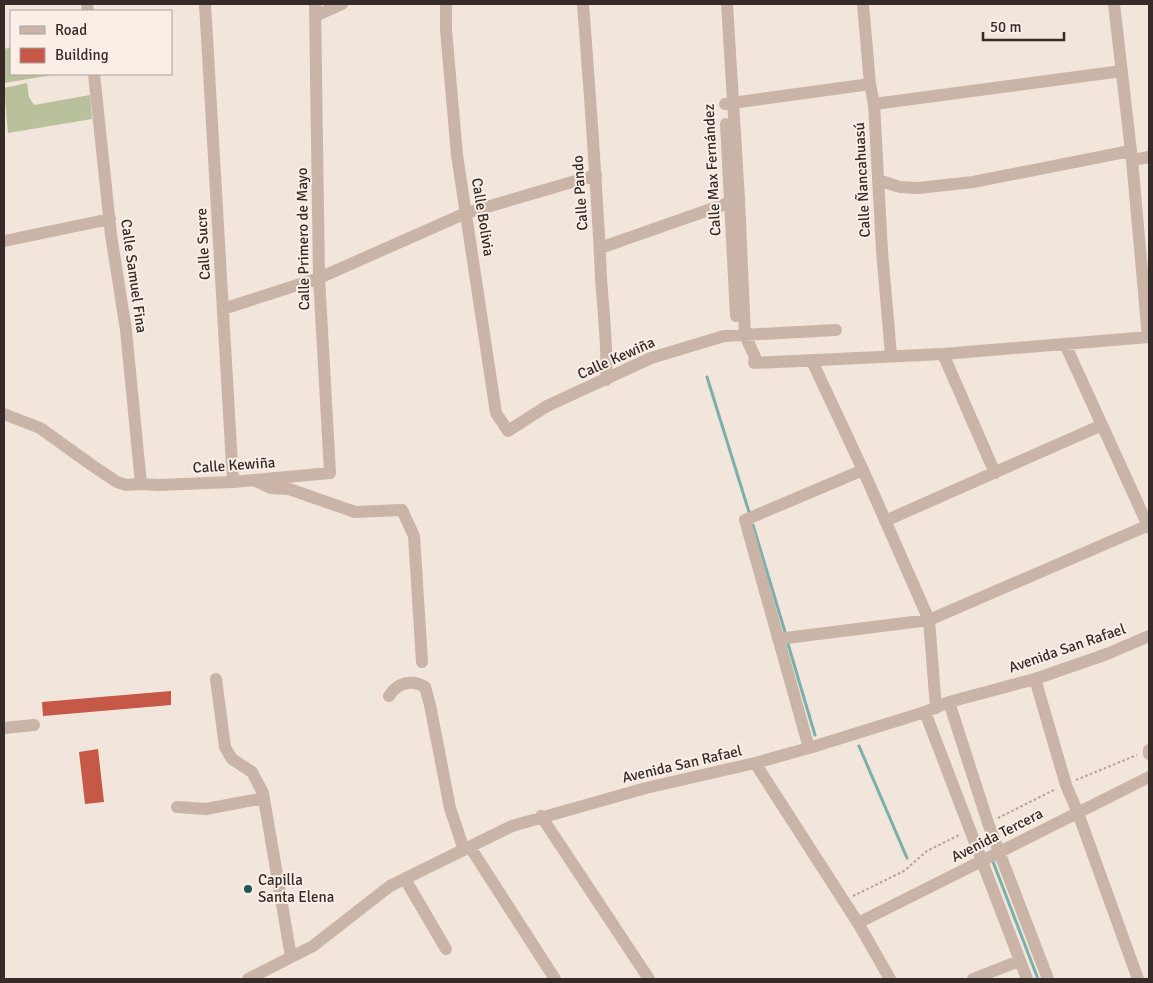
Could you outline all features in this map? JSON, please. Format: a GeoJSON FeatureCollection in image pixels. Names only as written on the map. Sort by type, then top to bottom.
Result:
{"type":"FeatureCollection","features":[{"type":"Feature","properties":{"kind":"street","name":"Calle Sucre"},"geometry":{"type":"LineString","coordinates":[[205,4],[233,482]]}},
{"type":"Feature","properties":{"kind":"street"},"geometry":{"type":"LineString","coordinates":[[315,10],[342,4]]}},
{"type":"Feature","properties":{"kind":"street","name":"Calle Bolivia"},"geometry":{"type":"LineString","coordinates":[[446,4],[446,30],[457,155],[496,414],[508,431]]}},
{"type":"Feature","properties":{"kind":"street","name":"Calle Pando"},"geometry":{"type":"LineString","coordinates":[[583,4],[596,175],[603,320],[607,361],[606,380]]}},
{"type":"Feature","properties":{"kind":"street","name":"Calle Max Fernández"},"geometry":{"type":"LineString","coordinates":[[719,4],[729,103]]}},
{"type":"Feature","properties":{"kind":"street","name":"Calle Max Fernández"},"geometry":{"type":"LineString","coordinates":[[727,4],[729,103],[741,335]]}},
{"type":"Feature","properties":{"kind":"street","name":"Calle Ñancahuasú"},"geometry":{"type":"LineString","coordinates":[[863,4],[870,84],[874,104],[882,251],[891,355]]}},
{"type":"Feature","properties":{"kind":"street"},"geometry":{"type":"LineString","coordinates":[[741,335],[755,357],[754,363],[943,354],[1148,337],[1114,4]]}},
{"type":"Feature","properties":{"kind":"street","name":"Calle Primero de Mayo"},"geometry":{"type":"LineString","coordinates":[[315,10],[319,278],[330,473]]}},
{"type":"Feature","properties":{"kind":"street"},"geometry":{"type":"LineString","coordinates":[[874,104],[1122,71]]}},
{"type":"Feature","properties":{"kind":"street","name":"Calle Samuel Fina"},"geometry":{"type":"LineString","coordinates":[[94,75],[110,219],[126,330],[141,484]]}},
{"type":"Feature","properties":{"kind":"street"},"geometry":{"type":"LineString","coordinates":[[729,103],[870,84]]}},
{"type":"Feature","properties":{"kind":"street"},"geometry":{"type":"LineString","coordinates":[[878,180],[900,187],[927,187],[974,182],[1131,156],[1149,157]]}},
{"type":"Feature","properties":{"kind":"street"},"geometry":{"type":"LineString","coordinates":[[224,309],[319,278],[466,213],[596,175]]}},
{"type":"Feature","properties":{"kind":"street"},"geometry":{"type":"LineString","coordinates":[[600,248],[734,201]]}},
{"type":"Feature","properties":{"kind":"street"},"geometry":{"type":"LineString","coordinates":[[4,241],[110,219]]}},
{"type":"Feature","properties":{"kind":"street","name":"Calle Kewiña"},"geometry":{"type":"LineString","coordinates":[[508,431],[547,406],[651,358],[724,336],[836,330]]}},
{"type":"Feature","properties":{"kind":"street"},"geometry":{"type":"LineString","coordinates":[[778,639],[929,620],[1149,526],[1065,344]]}},
{"type":"Feature","properties":{"kind":"street"},"geometry":{"type":"LineString","coordinates":[[943,354],[994,472]]}},
{"type":"Feature","properties":{"kind":"street"},"geometry":{"type":"LineString","coordinates":[[812,361],[886,521],[929,620],[931,710],[981,861],[1026,979]]}},
{"type":"Feature","properties":{"kind":"street","name":"Calle Kewiña"},"geometry":{"type":"LineString","coordinates":[[4,414],[40,428],[117,482],[126,485],[158,486],[233,482],[330,473]]}},
{"type":"Feature","properties":{"kind":"street"},"geometry":{"type":"LineString","coordinates":[[886,521],[1102,425]]}},
{"type":"Feature","properties":{"kind":"street"},"geometry":{"type":"LineString","coordinates":[[808,748],[744,520],[862,470]]}},
{"type":"Feature","properties":{"kind":"street"},"geometry":{"type":"LineString","coordinates":[[254,480],[271,488],[289,489],[355,512],[402,510],[414,536],[422,662]]}},
{"type":"Feature","properties":{"kind":"street","name":"Avenida San Rafael"},"geometry":{"type":"LineString","coordinates":[[248,979],[313,946],[390,886],[512,826],[541,816],[646,788],[755,763],[808,748],[931,710],[949,702],[1035,679],[1107,654],[1149,636]]}},
{"type":"Feature","properties":{"kind":"street"},"geometry":{"type":"LineString","coordinates":[[216,679],[225,747],[232,759],[252,772],[263,793],[291,957]]}},
{"type":"Feature","properties":{"kind":"street"},"geometry":{"type":"LineString","coordinates":[[1035,679],[1066,784],[1138,979]]}},
{"type":"Feature","properties":{"kind":"street"},"geometry":{"type":"LineString","coordinates":[[389,696],[394,688],[401,685],[410,683],[425,687],[450,808],[467,848],[555,979]]}},
{"type":"Feature","properties":{"kind":"street"},"geometry":{"type":"LineString","coordinates":[[949,702],[999,852],[1048,979]]}},
{"type":"Feature","properties":{"kind":"street"},"geometry":{"type":"LineString","coordinates":[[4,728],[34,725]]}},
{"type":"Feature","properties":{"kind":"street"},"geometry":{"type":"LineString","coordinates":[[755,763],[858,923],[890,979]]}},
{"type":"Feature","properties":{"kind":"street","name":"Avenida Tercera"},"geometry":{"type":"LineString","coordinates":[[858,923],[1149,777]]}},
{"type":"Feature","properties":{"kind":"street"},"geometry":{"type":"LineString","coordinates":[[177,807],[206,809],[264,798]]}},
{"type":"Feature","properties":{"kind":"street"},"geometry":{"type":"LineString","coordinates":[[541,816],[649,979]]}},
{"type":"Feature","properties":{"kind":"street"},"geometry":{"type":"LineString","coordinates":[[404,879],[446,949]]}},
{"type":"Feature","properties":{"kind":"street"},"geometry":{"type":"LineString","coordinates":[[973,979],[1019,961]]}},
{"type":"Feature","properties":{"kind":"green space"},"geometry":{"type":"Polygon","coordinates":[[[10,47],[10,75],[52,75],[4,83],[4,49],[10,47]]]}},
{"type":"Feature","properties":{"kind":"green space"},"geometry":{"type":"Polygon","coordinates":[[[27,83],[29,97],[34,105],[90,95],[92,119],[8,133],[4,88],[27,83]]]}},
{"type":"Feature","properties":{"kind":"building"},"geometry":{"type":"Polygon","coordinates":[[[171,691],[171,705],[43,716],[42,702],[171,691]]]}},
{"type":"Feature","properties":{"kind":"building"},"geometry":{"type":"Polygon","coordinates":[[[98,749],[104,802],[85,804],[79,752],[98,749]]]}},
{"type":"Feature","properties":{"kind":"waterway"},"geometry":{"type":"LineString","coordinates":[[707,377],[749,512]]}},
{"type":"Feature","properties":{"kind":"waterway"},"geometry":{"type":"LineString","coordinates":[[753,525],[785,632]]}},
{"type":"Feature","properties":{"kind":"waterway"},"geometry":{"type":"LineString","coordinates":[[788,644],[815,735]]}},
{"type":"Feature","properties":{"kind":"waterway"},"geometry":{"type":"LineString","coordinates":[[859,746],[907,858]]}},
{"type":"Feature","properties":{"kind":"waterway"},"geometry":{"type":"LineString","coordinates":[[992,859],[1038,979]]}},
{"type":"Feature","properties":{"kind":"place","name":"Capilla Santa Elena"},"geometry":{"type":"Point","coordinates":[248,889]}}]}
